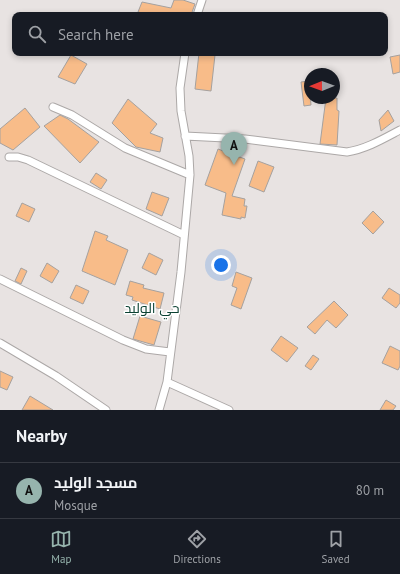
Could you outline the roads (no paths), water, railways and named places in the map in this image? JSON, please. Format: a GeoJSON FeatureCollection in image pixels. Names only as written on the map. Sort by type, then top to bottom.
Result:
{"type":"FeatureCollection","features":[{"type":"Feature","properties":{"kind":"street"},"geometry":{"type":"LineString","coordinates":[[198,12],[202,0]]}},
{"type":"Feature","properties":{"kind":"street"},"geometry":{"type":"LineString","coordinates":[[159,410],[167,382],[181,272],[190,175],[189,156],[181,111],[180,88],[185,56]]}},
{"type":"Feature","properties":{"kind":"street"},"geometry":{"type":"LineString","coordinates":[[53,107],[72,115],[126,148],[190,175]]}},
{"type":"Feature","properties":{"kind":"street"},"geometry":{"type":"LineString","coordinates":[[185,136],[245,139],[347,152],[359,150],[374,144],[400,130]]}},
{"type":"Feature","properties":{"kind":"street"},"geometry":{"type":"LineString","coordinates":[[9,157],[18,157],[28,160],[184,235]]}},
{"type":"Feature","properties":{"kind":"street"},"geometry":{"type":"LineString","coordinates":[[0,279],[123,340],[146,349],[170,352]]}},
{"type":"Feature","properties":{"kind":"street"},"geometry":{"type":"LineString","coordinates":[[0,343],[56,376],[106,410]]}},
{"type":"Feature","properties":{"kind":"street"},"geometry":{"type":"LineString","coordinates":[[167,382],[229,410]]}},
{"type":"Feature","properties":{"kind":"place","name":"مسجد الوليد"},"geometry":{"type":"Point","coordinates":[234,165]}},
{"type":"Feature","properties":{"kind":"district","name":"حي الوليد"},"geometry":{"type":"Point","coordinates":[152,308]}}]}
